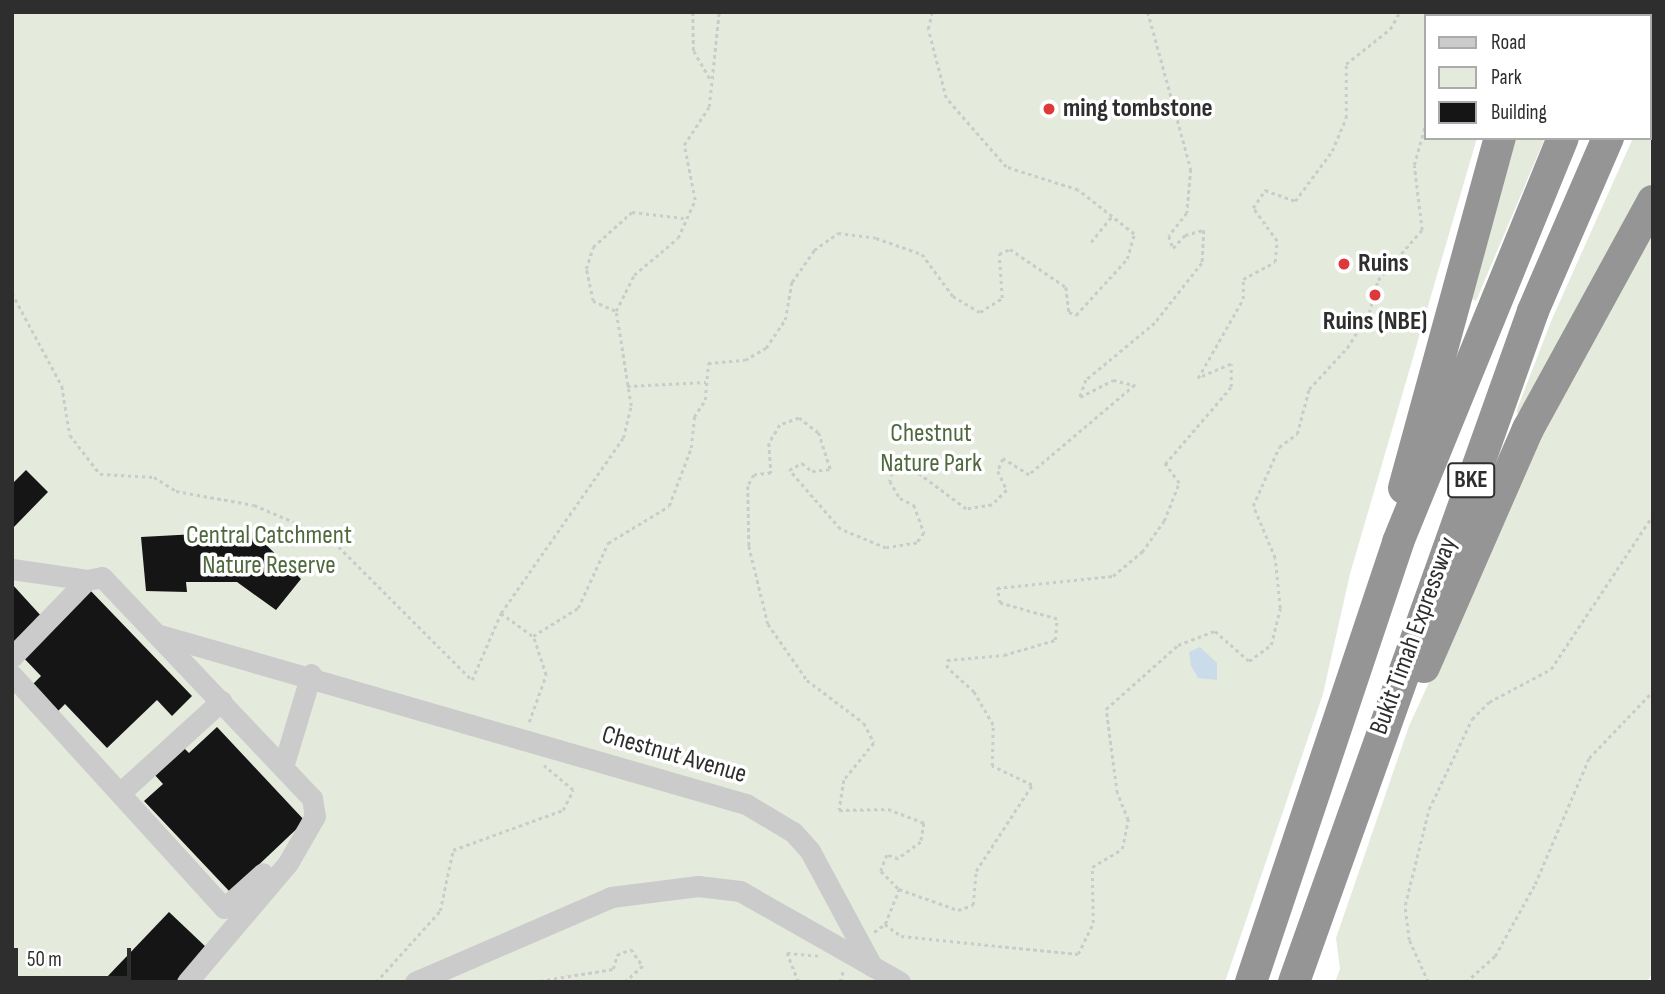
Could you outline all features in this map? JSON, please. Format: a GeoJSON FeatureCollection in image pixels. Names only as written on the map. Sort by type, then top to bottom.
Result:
{"type":"FeatureCollection","features":[{"type":"Feature","properties":{"kind":"highway"},"geometry":{"type":"LineString","coordinates":[[1398,542],[1415,436],[1499,140]]}},
{"type":"Feature","properties":{"kind":"highway","name":"Bukit Timah Expressway"},"geometry":{"type":"LineString","coordinates":[[1251,982],[1398,542],[1562,140]]}},
{"type":"Feature","properties":{"kind":"highway","name":"Bukit Timah Expressway"},"geometry":{"type":"LineString","coordinates":[[1294,982],[1345,827],[1533,311],[1607,140]]}},
{"type":"Feature","properties":{"kind":"highway"},"geometry":{"type":"LineString","coordinates":[[1345,827],[1400,722],[1528,429],[1653,201]]}},
{"type":"Feature","properties":{"kind":"street"},"geometry":{"type":"LineString","coordinates":[[12,569],[111,583],[316,806],[310,827],[288,863],[187,982]]}},
{"type":"Feature","properties":{"kind":"street"},"geometry":{"type":"LineString","coordinates":[[12,656],[87,580]]}},
{"type":"Feature","properties":{"kind":"street","name":"Chestnut Avenue"},"geometry":{"type":"LineString","coordinates":[[160,635],[311,674],[433,716],[528,743],[706,789],[778,822],[824,870],[872,966]]}},
{"type":"Feature","properties":{"kind":"street"},"geometry":{"type":"LineString","coordinates":[[283,767],[311,674]]}},
{"type":"Feature","properties":{"kind":"street"},"geometry":{"type":"LineString","coordinates":[[12,675],[224,908],[310,827]]}},
{"type":"Feature","properties":{"kind":"street"},"geometry":{"type":"LineString","coordinates":[[120,793],[221,701]]}},
{"type":"Feature","properties":{"kind":"street"},"geometry":{"type":"LineString","coordinates":[[415,982],[611,897],[655,887],[740,891],[900,982]]}},
{"type":"Feature","properties":{"kind":"path"},"geometry":{"type":"LineString","coordinates":[[693,12],[694,51],[711,81]]}},
{"type":"Feature","properties":{"kind":"path"},"geometry":{"type":"LineString","coordinates":[[12,293],[62,386],[70,435],[100,474],[154,477],[200,498],[254,505],[329,537],[472,680],[501,613],[623,438],[631,406],[616,312],[634,275],[678,238],[684,218],[695,200],[684,145],[709,107],[719,12]]}},
{"type":"Feature","properties":{"kind":"path"},"geometry":{"type":"LineString","coordinates":[[533,636],[578,608],[608,543],[669,506],[681,482],[706,382],[708,363],[745,360],[766,348],[785,320],[792,282],[814,250],[838,233],[876,237],[922,254],[953,296],[980,312],[1002,298],[999,254],[1010,249],[1066,287],[1069,312],[1076,315],[1127,259],[1134,234],[1078,190],[1006,167],[946,98],[928,29],[932,12]]}},
{"type":"Feature","properties":{"kind":"path"},"geometry":{"type":"LineString","coordinates":[[1148,12],[1191,169],[1187,213],[1169,236],[1173,248],[1185,234],[1204,230],[1202,263],[1155,323],[1086,380],[1080,397],[1113,380],[1135,385],[1029,475],[1003,459],[998,471],[1007,490],[992,505],[966,509],[907,465],[894,466],[890,481],[900,498],[914,505],[924,533],[917,543],[886,548],[840,529],[789,470],[802,463],[812,471],[830,469],[818,433],[799,418],[780,425],[769,443],[771,473],[754,475],[748,486],[749,547],[768,624],[807,681],[864,723],[874,743],[844,780],[839,810],[888,808],[924,823],[921,842],[898,859],[887,855],[881,871],[899,889],[958,910],[973,905],[976,871],[1031,785],[992,766],[993,726],[974,692],[947,668],[947,660],[1004,655],[1055,640],[1058,619],[1000,603],[997,588],[1112,576],[1142,552],[1164,521],[1179,482],[1165,464],[1231,387],[1231,365],[1198,378],[1243,299],[1243,279],[1275,262],[1277,241],[1253,208],[1265,190],[1295,201],[1332,151],[1346,118],[1346,64],[1390,29],[1400,12]]}},
{"type":"Feature","properties":{"kind":"path"},"geometry":{"type":"LineString","coordinates":[[899,889],[886,924],[901,936],[1079,954],[1093,923],[1092,867],[1122,849],[1128,820],[1117,793],[1107,709],[1178,645],[1215,631],[1249,661],[1271,645],[1280,608],[1275,558],[1253,506],[1279,447],[1297,434],[1309,389],[1347,348],[1369,313],[1378,280],[1422,230],[1414,165],[1424,130]]}},
{"type":"Feature","properties":{"kind":"path"},"geometry":{"type":"LineString","coordinates":[[616,312],[593,301],[586,269],[593,247],[619,230],[632,212],[684,218]]}},
{"type":"Feature","properties":{"kind":"path"},"geometry":{"type":"LineString","coordinates":[[1091,242],[1111,217]]}},
{"type":"Feature","properties":{"kind":"path"},"geometry":{"type":"LineString","coordinates":[[627,386],[706,382]]}},
{"type":"Feature","properties":{"kind":"path"},"geometry":{"type":"LineString","coordinates":[[1428,982],[1409,940],[1405,905],[1430,809],[1472,719],[1489,702],[1552,669],[1653,516]]}},
{"type":"Feature","properties":{"kind":"path"},"geometry":{"type":"LineString","coordinates":[[376,982],[440,911],[453,850],[563,810],[573,790],[531,755],[528,743],[547,675],[533,636],[501,613]]}},
{"type":"Feature","properties":{"kind":"path"},"geometry":{"type":"LineString","coordinates":[[1466,982],[1494,956],[1535,884],[1589,758],[1653,691]]}},
{"type":"Feature","properties":{"kind":"path"},"geometry":{"type":"LineString","coordinates":[[798,982],[787,953],[817,958],[838,947]]}},
{"type":"Feature","properties":{"kind":"path"},"geometry":{"type":"LineString","coordinates":[[533,982],[613,969],[617,955],[631,949],[643,965],[625,982]]}},
{"type":"Feature","properties":{"kind":"green space","name":"Chestnut Nature Park"},"geometry":{"type":"Polygon","coordinates":[[[12,12],[1518,12],[1424,14],[1424,140],[1476,140],[1350,574],[1323,694],[1225,982],[12,982],[12,12]]]}},
{"type":"Feature","properties":{"kind":"green space"},"geometry":{"type":"Polygon","coordinates":[[[1653,94],[1653,182],[1524,417],[1516,412],[1552,319],[1632,140],[1651,140],[1653,94]]]}},
{"type":"Feature","properties":{"kind":"green space"},"geometry":{"type":"Polygon","coordinates":[[[1512,140],[1544,140],[1476,301],[1466,296],[1512,140]]]}},
{"type":"Feature","properties":{"kind":"green space"},"geometry":{"type":"Polygon","coordinates":[[[1653,231],[1653,972],[1647,982],[1335,982],[1340,969],[1336,938],[1409,726],[1545,430],[1653,231]]]}},
{"type":"Feature","properties":{"kind":"water"},"geometry":{"type":"Polygon","coordinates":[[[1200,647],[1217,663],[1217,680],[1198,678],[1191,666],[1189,652],[1200,647]]]}},
{"type":"Feature","properties":{"kind":"building"},"geometry":{"type":"Polygon","coordinates":[[[26,470],[48,492],[12,529],[12,484],[26,470]]]}},
{"type":"Feature","properties":{"kind":"building"},"geometry":{"type":"Polygon","coordinates":[[[252,531],[301,579],[276,610],[237,582],[186,582],[187,592],[146,591],[141,537],[252,531]]]}},
{"type":"Feature","properties":{"kind":"building"},"geometry":{"type":"Polygon","coordinates":[[[12,584],[43,618],[12,646],[12,584]]]}},
{"type":"Feature","properties":{"kind":"building"},"geometry":{"type":"Polygon","coordinates":[[[87,587],[192,696],[172,716],[157,700],[107,748],[65,704],[58,711],[32,685],[41,676],[18,652],[87,587]]]}},
{"type":"Feature","properties":{"kind":"building"},"geometry":{"type":"Polygon","coordinates":[[[217,727],[305,821],[230,892],[144,801],[163,784],[153,773],[182,746],[189,753],[217,727]]]}},
{"type":"Feature","properties":{"kind":"building"},"geometry":{"type":"Polygon","coordinates":[[[169,912],[207,948],[176,982],[110,982],[106,978],[169,912]]]}},
{"type":"Feature","properties":{"kind":"place","name":"ming tombstone"},"geometry":{"type":"Point","coordinates":[1049,109]}},
{"type":"Feature","properties":{"kind":"place","name":"Ruins"},"geometry":{"type":"Point","coordinates":[1344,264]}},
{"type":"Feature","properties":{"kind":"place","name":"Ruins (NBE)"},"geometry":{"type":"Point","coordinates":[1375,295]}},
{"type":"Feature","properties":{"kind":"park label","name":"Central Catchment Nature Reserve"},"geometry":{"type":"Point","coordinates":[269,551]}}]}
